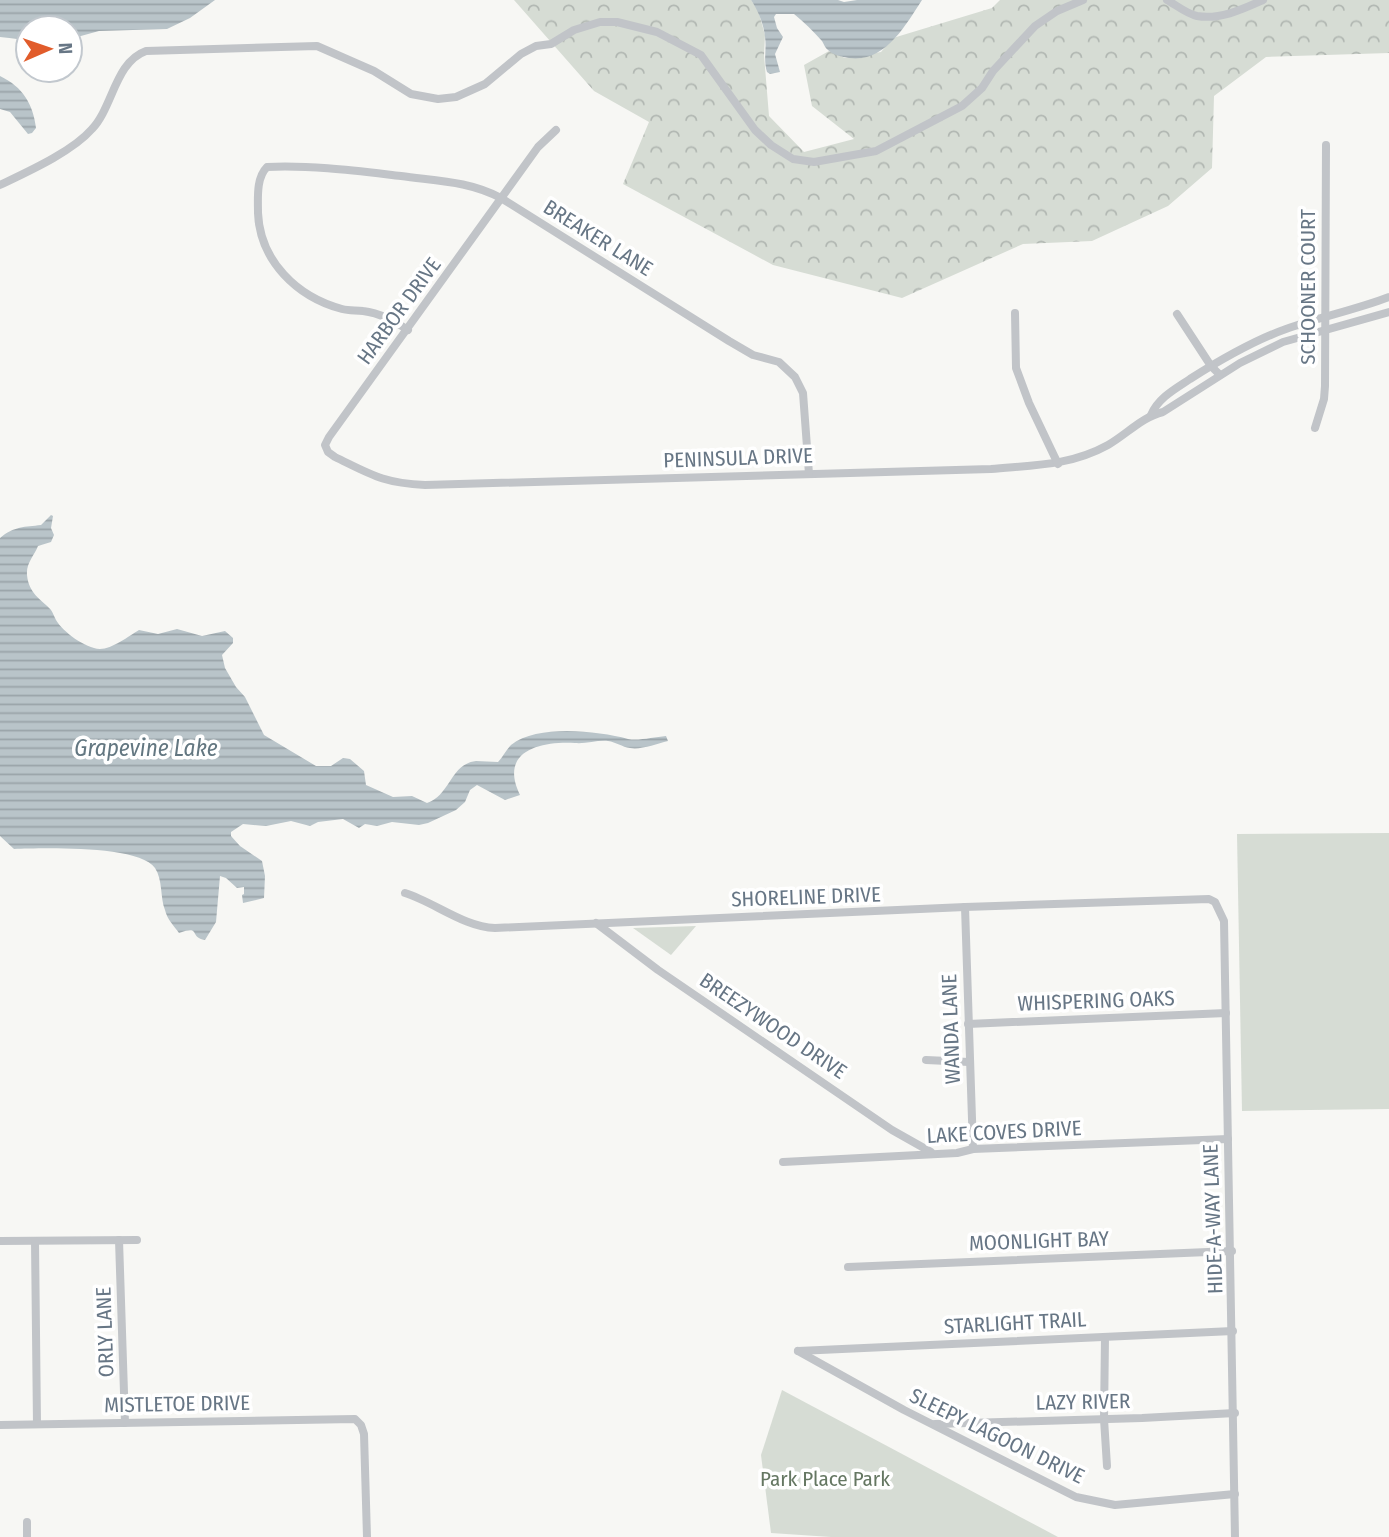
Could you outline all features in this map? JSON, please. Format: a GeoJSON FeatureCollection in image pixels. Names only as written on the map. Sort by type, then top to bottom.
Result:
{"type":"FeatureCollection","features":[{"type":"Feature","properties":{"kind":"street"},"geometry":{"type":"LineString","coordinates":[[0,185],[54,157],[92,130],[132,59],[146,51],[317,46],[374,71],[411,93],[438,99],[456,96],[485,84],[521,54],[536,46],[551,44],[574,30],[600,22],[617,22],[657,32],[701,55],[752,127],[783,153],[805,162],[830,161],[876,151],[962,106],[982,88],[993,71],[1035,26],[1057,11],[1083,0]]}},
{"type":"Feature","properties":{"kind":"street"},"geometry":{"type":"LineString","coordinates":[[1167,0],[1195,15],[1203,16],[1229,14],[1263,0]]}},
{"type":"Feature","properties":{"kind":"street","name":"HARBOR DRIVE"},"geometry":{"type":"LineString","coordinates":[[326,445],[500,198],[538,148],[556,130]]}},
{"type":"Feature","properties":{"kind":"street","name":"SCHOONER COURT"},"geometry":{"type":"LineString","coordinates":[[1315,428],[1324,398],[1326,145]]}},
{"type":"Feature","properties":{"kind":"street","name":"BREAKER LANE"},"geometry":{"type":"LineString","coordinates":[[408,330],[388,317],[341,309],[289,283],[269,256],[260,225],[261,172],[267,167],[340,169],[469,184],[500,198],[729,341],[753,355],[779,362],[788,370],[803,393],[809,474]]}},
{"type":"Feature","properties":{"kind":"street","name":"PENINSULA DRIVE"},"geometry":{"type":"LineString","coordinates":[[1151,415],[1154,407],[1164,397],[1211,366],[1282,330],[1389,297]]}},
{"type":"Feature","properties":{"kind":"street","name":"PENINSULA DRIVE"},"geometry":{"type":"LineString","coordinates":[[326,445],[328,452],[358,470],[396,484],[425,485],[991,469],[1058,464],[1107,446],[1151,415],[1163,412],[1220,375],[1283,342],[1389,312]]}},
{"type":"Feature","properties":{"kind":"street"},"geometry":{"type":"LineString","coordinates":[[1015,313],[1016,368],[1029,403],[1058,464]]}},
{"type":"Feature","properties":{"kind":"street"},"geometry":{"type":"LineString","coordinates":[[1177,314],[1211,366],[1220,375]]}},
{"type":"Feature","properties":{"kind":"street","name":"SHORELINE DRIVE"},"geometry":{"type":"LineString","coordinates":[[405,893],[422,898],[484,927],[965,907],[1209,899],[1216,902]]}},
{"type":"Feature","properties":{"kind":"street","name":"HIDE-A-WAY LANE"},"geometry":{"type":"LineString","coordinates":[[1216,902],[1224,918],[1235,1413],[1235,1537]]}},
{"type":"Feature","properties":{"kind":"street","name":"WANDA LANE"},"geometry":{"type":"LineString","coordinates":[[965,907],[973,1149]]}},
{"type":"Feature","properties":{"kind":"street","name":"BREEZYWOOD DRIVE"},"geometry":{"type":"LineString","coordinates":[[596,923],[658,970],[892,1130],[933,1153]]}},
{"type":"Feature","properties":{"kind":"street","name":"WHISPERING OAKS"},"geometry":{"type":"LineString","coordinates":[[968,1024],[1226,1013]]}},
{"type":"Feature","properties":{"kind":"street"},"geometry":{"type":"LineString","coordinates":[[926,1060],[969,1062]]}},
{"type":"Feature","properties":{"kind":"street","name":"LAKE COVES DRIVE"},"geometry":{"type":"LineString","coordinates":[[783,1162],[957,1153],[973,1149],[1228,1139]]}},
{"type":"Feature","properties":{"kind":"street","name":"ORLY LANE"},"geometry":{"type":"LineString","coordinates":[[119,1240],[125,1423]]}},
{"type":"Feature","properties":{"kind":"street"},"geometry":{"type":"LineString","coordinates":[[0,1241],[137,1240]]}},
{"type":"Feature","properties":{"kind":"street"},"geometry":{"type":"LineString","coordinates":[[35,1241],[37,1424]]}},
{"type":"Feature","properties":{"kind":"street","name":"MOONLIGHT BAY"},"geometry":{"type":"LineString","coordinates":[[848,1267],[1232,1251]]}},
{"type":"Feature","properties":{"kind":"street","name":"STARLIGHT TRAIL"},"geometry":{"type":"LineString","coordinates":[[798,1351],[1233,1331]]}},
{"type":"Feature","properties":{"kind":"street"},"geometry":{"type":"LineString","coordinates":[[1105,1337],[1104,1419],[1107,1466]]}},
{"type":"Feature","properties":{"kind":"street","name":"SLEEPY LAGOON DRIVE"},"geometry":{"type":"LineString","coordinates":[[798,1351],[893,1405],[1076,1497],[1115,1505],[1235,1494]]}},
{"type":"Feature","properties":{"kind":"street","name":"LAZY RIVER"},"geometry":{"type":"LineString","coordinates":[[932,1424],[1235,1413]]}},
{"type":"Feature","properties":{"kind":"street","name":"MISTLETOE DRIVE"},"geometry":{"type":"LineString","coordinates":[[0,1425],[355,1419],[364,1434],[367,1537]]}},
{"type":"Feature","properties":{"kind":"street"},"geometry":{"type":"LineString","coordinates":[[27,1522],[27,1537]]}},
{"type":"Feature","properties":{"kind":"green space"},"geometry":{"type":"Polygon","coordinates":[[[514,0],[751,0],[758,10],[765,35],[769,116],[804,152],[854,139],[812,106],[804,65],[829,51],[845,58],[881,52],[893,38],[992,8],[1000,0],[1389,0],[1389,53],[1266,57],[1214,96],[1212,168],[1168,206],[1092,241],[1023,244],[902,298],[773,265],[623,184],[649,122],[594,91],[514,0]]]}},
{"type":"Feature","properties":{"kind":"green space"},"geometry":{"type":"Polygon","coordinates":[[[1389,833],[1389,1109],[1242,1111],[1237,834],[1389,833]]]}},
{"type":"Feature","properties":{"kind":"green space"},"geometry":{"type":"Polygon","coordinates":[[[696,926],[671,955],[633,928],[696,926]]]}},
{"type":"Feature","properties":{"kind":"green space","name":"Park Place Park"},"geometry":{"type":"Polygon","coordinates":[[[782,1390],[1058,1537],[831,1537],[771,1533],[761,1455],[782,1390]]]}},
{"type":"Feature","properties":{"kind":"water"},"geometry":{"type":"Polygon","coordinates":[[[0,0],[215,0],[190,18],[167,29],[99,31],[84,35],[84,14],[14,14],[14,38],[0,37],[0,0]]]}},
{"type":"Feature","properties":{"kind":"water"},"geometry":{"type":"Polygon","coordinates":[[[751,0],[922,0],[893,41],[873,55],[862,58],[846,58],[832,53],[794,14],[776,14],[774,17],[777,28],[783,37],[775,54],[780,72],[770,74],[766,67],[763,28],[751,0]]]}},
{"type":"Feature","properties":{"kind":"water"},"geometry":{"type":"Polygon","coordinates":[[[0,76],[15,85],[26,97],[36,128],[32,133],[28,134],[10,112],[0,109],[0,76]]]}},
{"type":"Feature","properties":{"kind":"water","name":"Grapevine Lake"},"geometry":{"type":"Polygon","coordinates":[[[51,515],[54,535],[51,542],[38,546],[29,563],[27,575],[33,591],[69,634],[81,643],[100,649],[115,645],[139,630],[158,634],[177,629],[202,636],[225,631],[233,638],[233,643],[222,655],[225,668],[245,697],[264,735],[316,766],[331,766],[343,758],[350,759],[364,771],[366,785],[393,797],[412,796],[427,803],[441,794],[455,774],[467,763],[498,762],[511,745],[536,734],[568,731],[632,739],[666,736],[668,741],[634,748],[604,741],[537,747],[519,758],[515,768],[515,780],[520,795],[505,800],[477,785],[470,790],[465,802],[456,810],[419,825],[392,822],[377,826],[365,824],[359,828],[343,819],[318,822],[310,826],[291,821],[266,826],[243,824],[231,832],[231,836],[240,846],[262,861],[265,876],[264,898],[243,903],[244,887],[237,888],[220,876],[216,922],[205,940],[190,930],[179,933],[163,905],[158,873],[145,861],[111,852],[14,849],[0,836],[0,538],[15,529],[41,525],[51,515]]]}}]}
